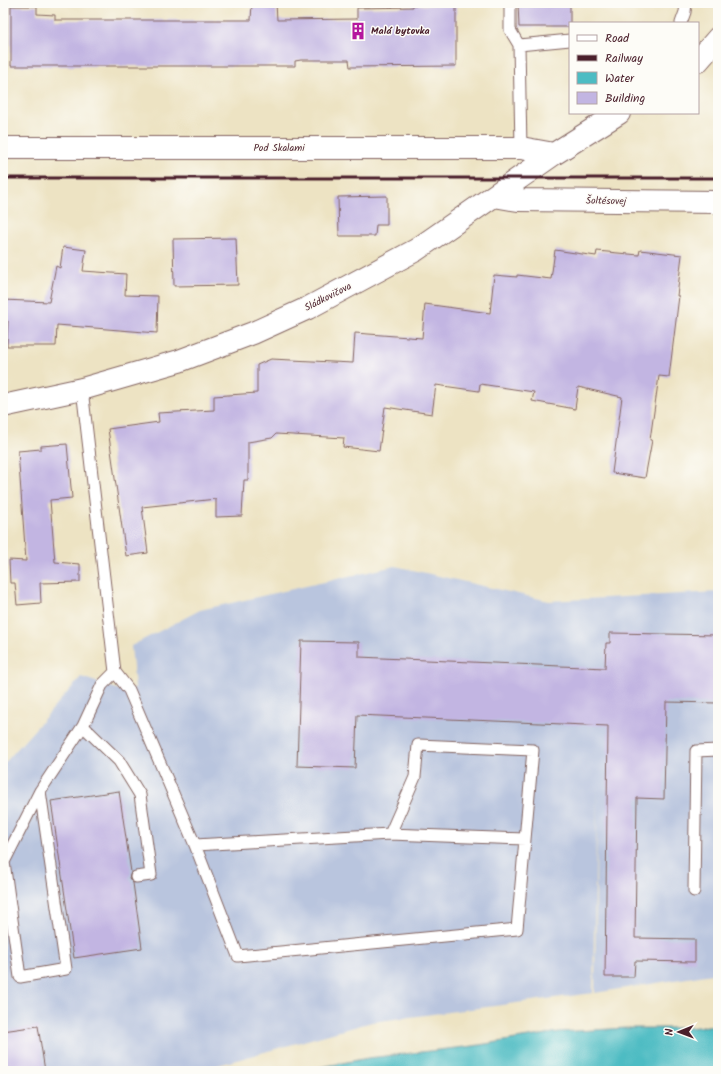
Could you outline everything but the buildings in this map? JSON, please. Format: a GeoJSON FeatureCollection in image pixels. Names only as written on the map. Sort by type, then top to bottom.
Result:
{"type":"FeatureCollection","features":[{"type":"Feature","properties":{"kind":"street"},"geometry":{"type":"LineString","coordinates":[[699,60],[718,38]]}},
{"type":"Feature","properties":{"kind":"street","name":"Sládkovičova"},"geometry":{"type":"LineString","coordinates":[[3,406],[82,389],[179,361],[253,333],[301,311],[416,250],[554,154],[617,114]]}},
{"type":"Feature","properties":{"kind":"street","name":"Pod Skalami"},"geometry":{"type":"LineString","coordinates":[[3,148],[521,148],[554,154]]}},
{"type":"Feature","properties":{"kind":"street","name":"Šoltésovej"},"geometry":{"type":"LineString","coordinates":[[494,196],[518,200],[718,202]]}},
{"type":"Feature","properties":{"kind":"lane"},"geometry":{"type":"LineString","coordinates":[[510,3],[510,30],[519,45],[521,148]]}},
{"type":"Feature","properties":{"kind":"lane"},"geometry":{"type":"LineString","coordinates":[[681,22],[686,3]]}},
{"type":"Feature","properties":{"kind":"lane"},"geometry":{"type":"LineString","coordinates":[[519,45],[569,40]]}},
{"type":"Feature","properties":{"kind":"lane"},"geometry":{"type":"LineString","coordinates":[[82,389],[115,672],[129,690],[195,845],[238,956],[517,929],[533,750],[418,745],[415,777],[390,834]]}},
{"type":"Feature","properties":{"kind":"lane"},"geometry":{"type":"LineString","coordinates":[[40,791],[66,969],[20,977],[8,929],[4,862],[40,791],[83,726],[102,685],[115,672]]}},
{"type":"Feature","properties":{"kind":"lane"},"geometry":{"type":"LineString","coordinates":[[83,726],[118,761],[140,794],[151,875],[136,877]]}},
{"type":"Feature","properties":{"kind":"lane"},"geometry":{"type":"LineString","coordinates":[[694,891],[696,751],[718,750]]}},
{"type":"Feature","properties":{"kind":"lane"},"geometry":{"type":"LineString","coordinates":[[195,845],[390,834],[525,839]]}},
{"type":"Feature","properties":{"kind":"shaded area"},"geometry":{"type":"Polygon","coordinates":[[[395,566],[549,601],[718,592],[718,973],[595,993],[597,785],[593,993],[372,1022],[197,1071],[3,1071],[3,765],[81,677],[123,691],[135,688],[131,646],[200,610],[395,566]]]}},
{"type":"Feature","properties":{"kind":"water"},"geometry":{"type":"Polygon","coordinates":[[[718,1025],[718,1071],[300,1071],[368,1058],[473,1046],[559,1032],[627,1028],[687,1028],[718,1025]]]}},
{"type":"Feature","properties":{"kind":"railway"},"geometry":{"type":"LineString","coordinates":[[3,178],[718,178]]}},
{"type":"Feature","properties":{"kind":"place","name":"Malá bytovka"},"geometry":{"type":"Point","coordinates":[358,31]}}]}
